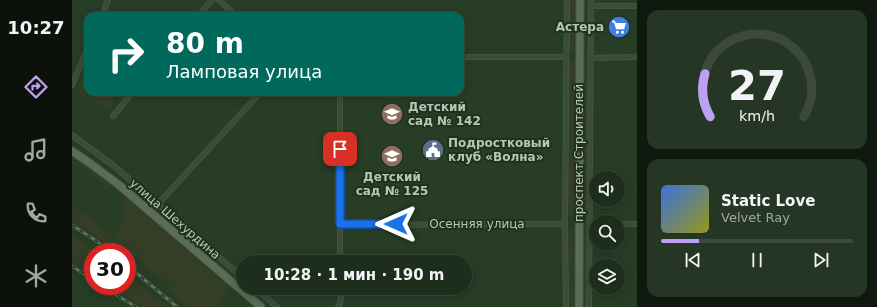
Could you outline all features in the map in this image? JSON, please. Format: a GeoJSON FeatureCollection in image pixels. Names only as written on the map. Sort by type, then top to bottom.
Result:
{"type":"FeatureCollection","features":[{"type":"Feature","properties":{"kind":"main road","name":"проспект Строителей"},"geometry":{"type":"LineString","coordinates":[[579,307],[580,0]]}},
{"type":"Feature","properties":{"kind":"main road","name":"улица Шехурдина"},"geometry":{"type":"LineString","coordinates":[[72,151],[87,160],[120,185],[261,307]]}},
{"type":"Feature","properties":{"kind":"street"},"geometry":{"type":"LineString","coordinates":[[104,12],[108,0]]}},
{"type":"Feature","properties":{"kind":"street"},"geometry":{"type":"LineString","coordinates":[[202,12],[212,0]]}},
{"type":"Feature","properties":{"kind":"street"},"geometry":{"type":"LineString","coordinates":[[219,0],[232,12]]}},
{"type":"Feature","properties":{"kind":"street","name":"проспект Строителей"},"geometry":{"type":"LineString","coordinates":[[566,307],[565,224],[567,0]]}},
{"type":"Feature","properties":{"kind":"street","name":"проспект Строителей"},"geometry":{"type":"LineString","coordinates":[[590,215],[591,0]]}},
{"type":"Feature","properties":{"kind":"street"},"geometry":{"type":"LineString","coordinates":[[591,6],[637,6]]}},
{"type":"Feature","properties":{"kind":"street"},"geometry":{"type":"LineString","coordinates":[[72,85],[84,57]]}},
{"type":"Feature","properties":{"kind":"street"},"geometry":{"type":"LineString","coordinates":[[464,57],[566,57]]}},
{"type":"Feature","properties":{"kind":"street"},"geometry":{"type":"LineString","coordinates":[[591,58],[637,57]]}},
{"type":"Feature","properties":{"kind":"street"},"geometry":{"type":"LineString","coordinates":[[113,116],[130,96]]}},
{"type":"Feature","properties":{"kind":"street"},"geometry":{"type":"LineString","coordinates":[[158,204],[257,96]]}},
{"type":"Feature","properties":{"kind":"street"},"geometry":{"type":"LineString","coordinates":[[340,96],[340,255]]}},
{"type":"Feature","properties":{"kind":"street"},"geometry":{"type":"LineString","coordinates":[[72,135],[114,166],[236,272]]}},
{"type":"Feature","properties":{"kind":"street","name":"Осенняя улица"},"geometry":{"type":"LineString","coordinates":[[340,224],[565,224]]}},
{"type":"Feature","properties":{"kind":"street"},"geometry":{"type":"LineString","coordinates":[[625,224],[637,224]]}},
{"type":"Feature","properties":{"kind":"street","name":"проспект Строителей"},"geometry":{"type":"LineString","coordinates":[[589,307],[590,251]]}},
{"type":"Feature","properties":{"kind":"street"},"geometry":{"type":"LineString","coordinates":[[263,295],[277,307]]}},
{"type":"Feature","properties":{"kind":"street"},"geometry":{"type":"LineString","coordinates":[[338,307],[341,301],[341,295]]}},
{"type":"Feature","properties":{"kind":"green space"},"geometry":{"type":"Polygon","coordinates":[[[569,0],[575,0],[574,53],[569,53],[569,0]]]}},
{"type":"Feature","properties":{"kind":"green space"},"geometry":{"type":"Polygon","coordinates":[[[569,61],[575,61],[573,216],[568,216],[569,61]]]}},
{"type":"Feature","properties":{"kind":"green space"},"geometry":{"type":"Polygon","coordinates":[[[585,61],[588,61],[587,216],[583,216],[585,61]]]}},
{"type":"Feature","properties":{"kind":"green space"},"geometry":{"type":"Polygon","coordinates":[[[84,71],[84,96],[117,96],[109,110],[76,92],[84,71]]]}},
{"type":"Feature","properties":{"kind":"green space"},"geometry":{"type":"Polygon","coordinates":[[[72,157],[112,185],[110,189],[106,190],[103,188],[105,185],[81,166],[79,168],[72,163],[72,157]]]}},
{"type":"Feature","properties":{"kind":"green space"},"geometry":{"type":"Polygon","coordinates":[[[126,196],[230,287],[216,307],[187,307],[168,290],[171,286],[136,258],[136,243],[105,243],[72,219],[72,206],[87,215],[115,238],[124,217],[120,206],[126,196]]]}},
{"type":"Feature","properties":{"kind":"green space"},"geometry":{"type":"Polygon","coordinates":[[[568,229],[573,229],[573,307],[569,307],[568,229]]]}},
{"type":"Feature","properties":{"kind":"green space"},"geometry":{"type":"Polygon","coordinates":[[[583,230],[587,230],[587,307],[583,307],[583,230]]]}},
{"type":"Feature","properties":{"kind":"green space"},"geometry":{"type":"Polygon","coordinates":[[[72,234],[84,243],[84,270],[72,262],[72,234]]]}},
{"type":"Feature","properties":{"kind":"green space"},"geometry":{"type":"Polygon","coordinates":[[[136,283],[168,307],[143,307],[123,295],[136,295],[136,283]]]}},
{"type":"Feature","properties":{"kind":"railway"},"geometry":{"type":"LineString","coordinates":[[72,225],[99,243]]}},
{"type":"Feature","properties":{"kind":"railway"},"geometry":{"type":"LineString","coordinates":[[72,266],[84,274]]}},
{"type":"Feature","properties":{"kind":"railway"},"geometry":{"type":"LineString","coordinates":[[136,273],[177,307]]}},
{"type":"Feature","properties":{"kind":"railway"},"geometry":{"type":"LineString","coordinates":[[117,295],[136,307]]}},
{"type":"Feature","properties":{"kind":"place","name":"Астера"},"geometry":{"type":"Point","coordinates":[619,27]}},
{"type":"Feature","properties":{"kind":"place","name":"Детский сад № 142"},"geometry":{"type":"Point","coordinates":[392,114]}},
{"type":"Feature","properties":{"kind":"place","name":"Подростковый клуб «Волна»"},"geometry":{"type":"Point","coordinates":[433,150]}},
{"type":"Feature","properties":{"kind":"place","name":"Детский сад № 125"},"geometry":{"type":"Point","coordinates":[392,156]}},
{"type":"Feature","properties":{"kind":"route"},"geometry":{"type":"LineString","coordinates":[[340,149],[340,224],[396,224]]}}]}
